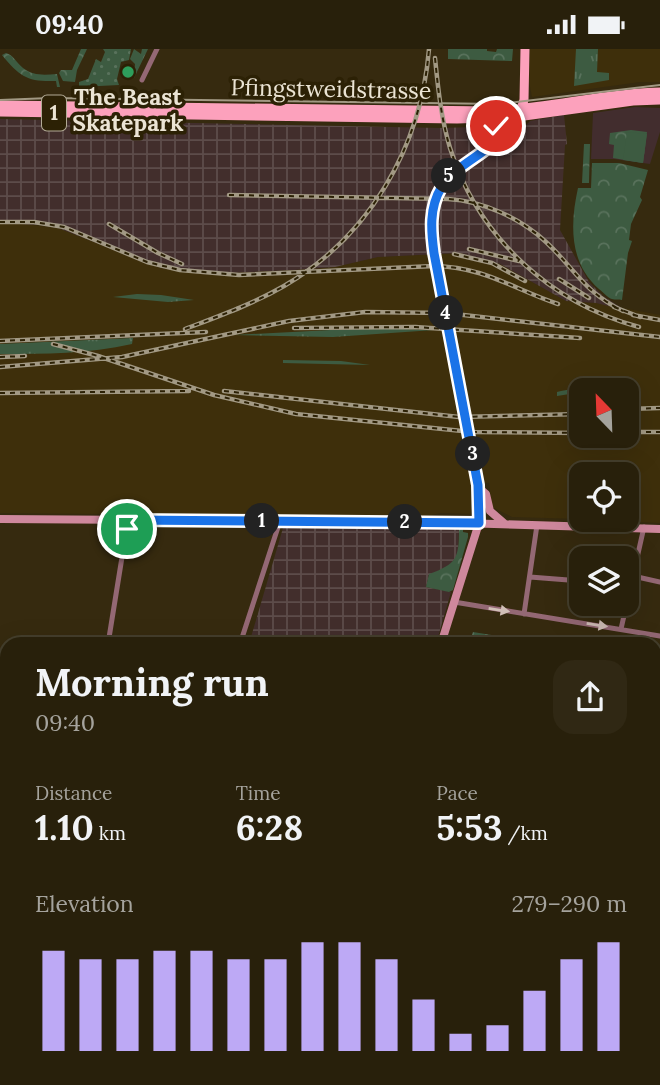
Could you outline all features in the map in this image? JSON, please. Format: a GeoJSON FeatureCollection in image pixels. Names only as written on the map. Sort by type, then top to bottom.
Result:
{"type":"FeatureCollection","features":[{"type":"Feature","properties":{"kind":"main road"},"geometry":{"type":"LineString","coordinates":[[519,113],[524,100],[525,49]]}},
{"type":"Feature","properties":{"kind":"main road","name":"Pfingstweidstrasse"},"geometry":{"type":"LineString","coordinates":[[0,105],[519,113],[621,95],[660,92]]}},
{"type":"Feature","properties":{"kind":"main road","name":"Pfingstweidstrasse"},"geometry":{"type":"LineString","coordinates":[[0,112],[482,118],[660,100]]}},
{"type":"Feature","properties":{"kind":"street"},"geometry":{"type":"LineString","coordinates":[[142,80],[157,49]]}},
{"type":"Feature","properties":{"kind":"street"},"geometry":{"type":"LineString","coordinates":[[443,637],[479,523],[479,486],[434,253],[432,222],[437,195],[446,180],[461,165],[502,136],[519,113]]}},
{"type":"Feature","properties":{"kind":"street"},"geometry":{"type":"LineString","coordinates":[[482,118],[494,123],[498,129],[495,140],[488,147]]}},
{"type":"Feature","properties":{"kind":"street"},"geometry":{"type":"LineString","coordinates":[[479,486],[486,494],[490,511],[505,524]]}},
{"type":"Feature","properties":{"kind":"street"},"geometry":{"type":"LineString","coordinates":[[0,519],[479,523],[660,529]]}},
{"type":"Feature","properties":{"kind":"street"},"geometry":{"type":"LineString","coordinates":[[109,637],[128,520]]}},
{"type":"Feature","properties":{"kind":"street"},"geometry":{"type":"LineString","coordinates":[[242,637],[280,521]]}},
{"type":"Feature","properties":{"kind":"street"},"geometry":{"type":"LineString","coordinates":[[524,614],[537,525]]}},
{"type":"Feature","properties":{"kind":"street"},"geometry":{"type":"LineString","coordinates":[[639,552],[644,527]]}},
{"type":"Feature","properties":{"kind":"street"},"geometry":{"type":"LineString","coordinates":[[530,577],[569,579]]}},
{"type":"Feature","properties":{"kind":"street"},"geometry":{"type":"LineString","coordinates":[[639,577],[660,582]]}},
{"type":"Feature","properties":{"kind":"street"},"geometry":{"type":"LineString","coordinates":[[454,603],[660,636]]}},
{"type":"Feature","properties":{"kind":"street"},"geometry":{"type":"LineString","coordinates":[[621,629],[624,616]]}},
{"type":"Feature","properties":{"kind":"shaded area"},"geometry":{"type":"Polygon","coordinates":[[[530,49],[660,49],[660,82],[640,82],[532,97],[529,82],[530,49]]]}},
{"type":"Feature","properties":{"kind":"shaded area"},"geometry":{"type":"Polygon","coordinates":[[[635,107],[660,108],[660,132],[650,164],[591,159],[593,113],[635,107]]]}},
{"type":"Feature","properties":{"kind":"shaded area"},"geometry":{"type":"Polygon","coordinates":[[[564,115],[567,144],[560,230],[589,282],[603,296],[625,310],[596,303],[566,301],[500,264],[460,253],[378,257],[335,267],[207,274],[161,268],[58,228],[0,223],[0,119],[439,128],[525,126],[530,121],[564,115]]]}},
{"type":"Feature","properties":{"kind":"shaded area"},"geometry":{"type":"Polygon","coordinates":[[[0,224],[58,228],[161,268],[207,274],[335,267],[378,257],[460,253],[500,264],[566,301],[596,303],[660,315],[660,523],[639,522],[639,462],[569,462],[569,519],[512,517],[492,507],[489,483],[473,482],[471,514],[441,513],[420,517],[0,513],[0,224]]]}},
{"type":"Feature","properties":{"kind":"shaded area"},"geometry":{"type":"Polygon","coordinates":[[[283,528],[459,529],[458,553],[455,559],[447,567],[429,575],[426,587],[451,592],[438,637],[251,637],[283,528]]]}},
{"type":"Feature","properties":{"kind":"green space"},"geometry":{"type":"Polygon","coordinates":[[[81,49],[87,49],[77,70],[75,82],[63,81],[59,73],[61,70],[72,70],[81,49]]]}},
{"type":"Feature","properties":{"kind":"green space"},"geometry":{"type":"Polygon","coordinates":[[[103,49],[131,49],[129,60],[121,62],[117,79],[119,85],[79,87],[79,82],[88,79],[96,59],[101,62],[105,52],[103,49]]]}},
{"type":"Feature","properties":{"kind":"green space"},"geometry":{"type":"Polygon","coordinates":[[[134,49],[141,54],[142,49],[148,49],[134,78],[135,64],[130,59],[134,49]]]}},
{"type":"Feature","properties":{"kind":"green space"},"geometry":{"type":"Polygon","coordinates":[[[448,49],[487,49],[496,52],[497,49],[513,49],[512,61],[448,59],[448,49]]]}},
{"type":"Feature","properties":{"kind":"green space"},"geometry":{"type":"Polygon","coordinates":[[[576,49],[598,49],[597,72],[609,73],[609,80],[574,86],[576,49]]]}},
{"type":"Feature","properties":{"kind":"green space"},"geometry":{"type":"Polygon","coordinates":[[[6,53],[31,72],[57,74],[60,87],[57,87],[56,81],[25,77],[2,55],[6,53]]]}},
{"type":"Feature","properties":{"kind":"green space"},"geometry":{"type":"Polygon","coordinates":[[[631,130],[647,132],[643,163],[613,158],[614,145],[609,144],[610,133],[631,130]]]}},
{"type":"Feature","properties":{"kind":"green space"},"geometry":{"type":"Polygon","coordinates":[[[627,132],[647,134],[643,163],[623,160],[627,132]]]}},
{"type":"Feature","properties":{"kind":"green space"},"geometry":{"type":"Polygon","coordinates":[[[584,144],[590,144],[589,183],[582,183],[584,144]]]}},
{"type":"Feature","properties":{"kind":"green space"},"geometry":{"type":"Polygon","coordinates":[[[592,163],[619,163],[648,170],[640,197],[642,200],[631,224],[629,240],[632,241],[622,300],[610,298],[589,279],[577,255],[574,242],[578,188],[591,188],[592,163]]]}},
{"type":"Feature","properties":{"kind":"green space"},"geometry":{"type":"Polygon","coordinates":[[[137,294],[194,300],[168,302],[113,297],[137,294]]]}},
{"type":"Feature","properties":{"kind":"green space"},"geometry":{"type":"Polygon","coordinates":[[[369,328],[434,330],[333,337],[234,335],[369,328]]]}},
{"type":"Feature","properties":{"kind":"green space"},"geometry":{"type":"Polygon","coordinates":[[[133,338],[132,344],[83,352],[0,354],[0,344],[133,338]]]}},
{"type":"Feature","properties":{"kind":"green space"},"geometry":{"type":"Polygon","coordinates":[[[283,360],[341,361],[370,365],[283,363],[283,360]]]}},
{"type":"Feature","properties":{"kind":"green space"},"geometry":{"type":"Polygon","coordinates":[[[569,390],[569,394],[557,396],[557,392],[569,390]]]}},
{"type":"Feature","properties":{"kind":"green space"},"geometry":{"type":"Polygon","coordinates":[[[459,529],[468,533],[468,537],[453,590],[449,592],[426,587],[429,574],[446,567],[454,559],[459,529]]]}},
{"type":"Feature","properties":{"kind":"green space"},"geometry":{"type":"Polygon","coordinates":[[[473,632],[504,637],[471,637],[473,632]]]}},
{"type":"Feature","properties":{"kind":"tram line"},"geometry":{"type":"LineString","coordinates":[[0,100],[50,98],[499,104],[660,85]]}},
{"type":"Feature","properties":{"kind":"railway"},"geometry":{"type":"LineString","coordinates":[[185,329],[248,304],[284,286],[342,242],[366,215],[402,154],[415,120],[429,49]]}},
{"type":"Feature","properties":{"kind":"railway"},"geometry":{"type":"LineString","coordinates":[[435,58],[442,114],[450,148],[479,210],[499,237],[522,262],[547,283],[606,316],[639,327]]}},
{"type":"Feature","properties":{"kind":"railway"},"geometry":{"type":"LineString","coordinates":[[229,195],[448,199],[488,207],[513,218],[536,233],[589,288],[623,311]]}},
{"type":"Feature","properties":{"kind":"railway"},"geometry":{"type":"LineString","coordinates":[[0,222],[34,222],[64,227],[147,262],[180,270],[239,275],[452,267],[484,275],[558,304]]}},
{"type":"Feature","properties":{"kind":"railway"},"geometry":{"type":"LineString","coordinates":[[109,224],[182,264]]}},
{"type":"Feature","properties":{"kind":"railway"},"geometry":{"type":"LineString","coordinates":[[469,249],[519,261]]}},
{"type":"Feature","properties":{"kind":"railway"},"geometry":{"type":"LineString","coordinates":[[454,254],[492,263],[525,281]]}},
{"type":"Feature","properties":{"kind":"railway"},"geometry":{"type":"LineString","coordinates":[[559,279],[589,298]]}},
{"type":"Feature","properties":{"kind":"railway"},"geometry":{"type":"LineString","coordinates":[[614,307],[640,317]]}},
{"type":"Feature","properties":{"kind":"railway"},"geometry":{"type":"LineString","coordinates":[[0,367],[122,357],[289,321],[365,312],[446,313],[660,337]]}},
{"type":"Feature","properties":{"kind":"railway"},"geometry":{"type":"LineString","coordinates":[[633,315],[660,320]]}},
{"type":"Feature","properties":{"kind":"railway"},"geometry":{"type":"LineString","coordinates":[[294,328],[415,327],[580,338]]}},
{"type":"Feature","properties":{"kind":"railway"},"geometry":{"type":"LineString","coordinates":[[0,341],[206,332]]}},
{"type":"Feature","properties":{"kind":"railway"},"geometry":{"type":"LineString","coordinates":[[53,344],[98,356],[214,395],[296,414],[472,432],[569,433]]}},
{"type":"Feature","properties":{"kind":"railway"},"geometry":{"type":"LineString","coordinates":[[0,357],[25,356]]}},
{"type":"Feature","properties":{"kind":"railway"},"geometry":{"type":"LineString","coordinates":[[0,393],[189,391]]}},
{"type":"Feature","properties":{"kind":"railway"},"geometry":{"type":"LineString","coordinates":[[224,391],[459,417],[569,414]]}},
{"type":"Feature","properties":{"kind":"railway"},"geometry":{"type":"LineString","coordinates":[[639,409],[660,408]]}},
{"type":"Feature","properties":{"kind":"railway"},"geometry":{"type":"LineString","coordinates":[[639,432],[660,432]]}},
{"type":"Feature","properties":{"kind":"place","name":"The Beast Skatepark"},"geometry":{"type":"Point","coordinates":[128,72]}},
{"type":"Feature","properties":{"kind":"route"},"geometry":{"type":"LineString","coordinates":[[127,529],[128,520],[479,523],[478,485],[434,253],[432,222],[434,204],[446,180],[461,165],[495,140],[498,132],[496,126]]}}]}
